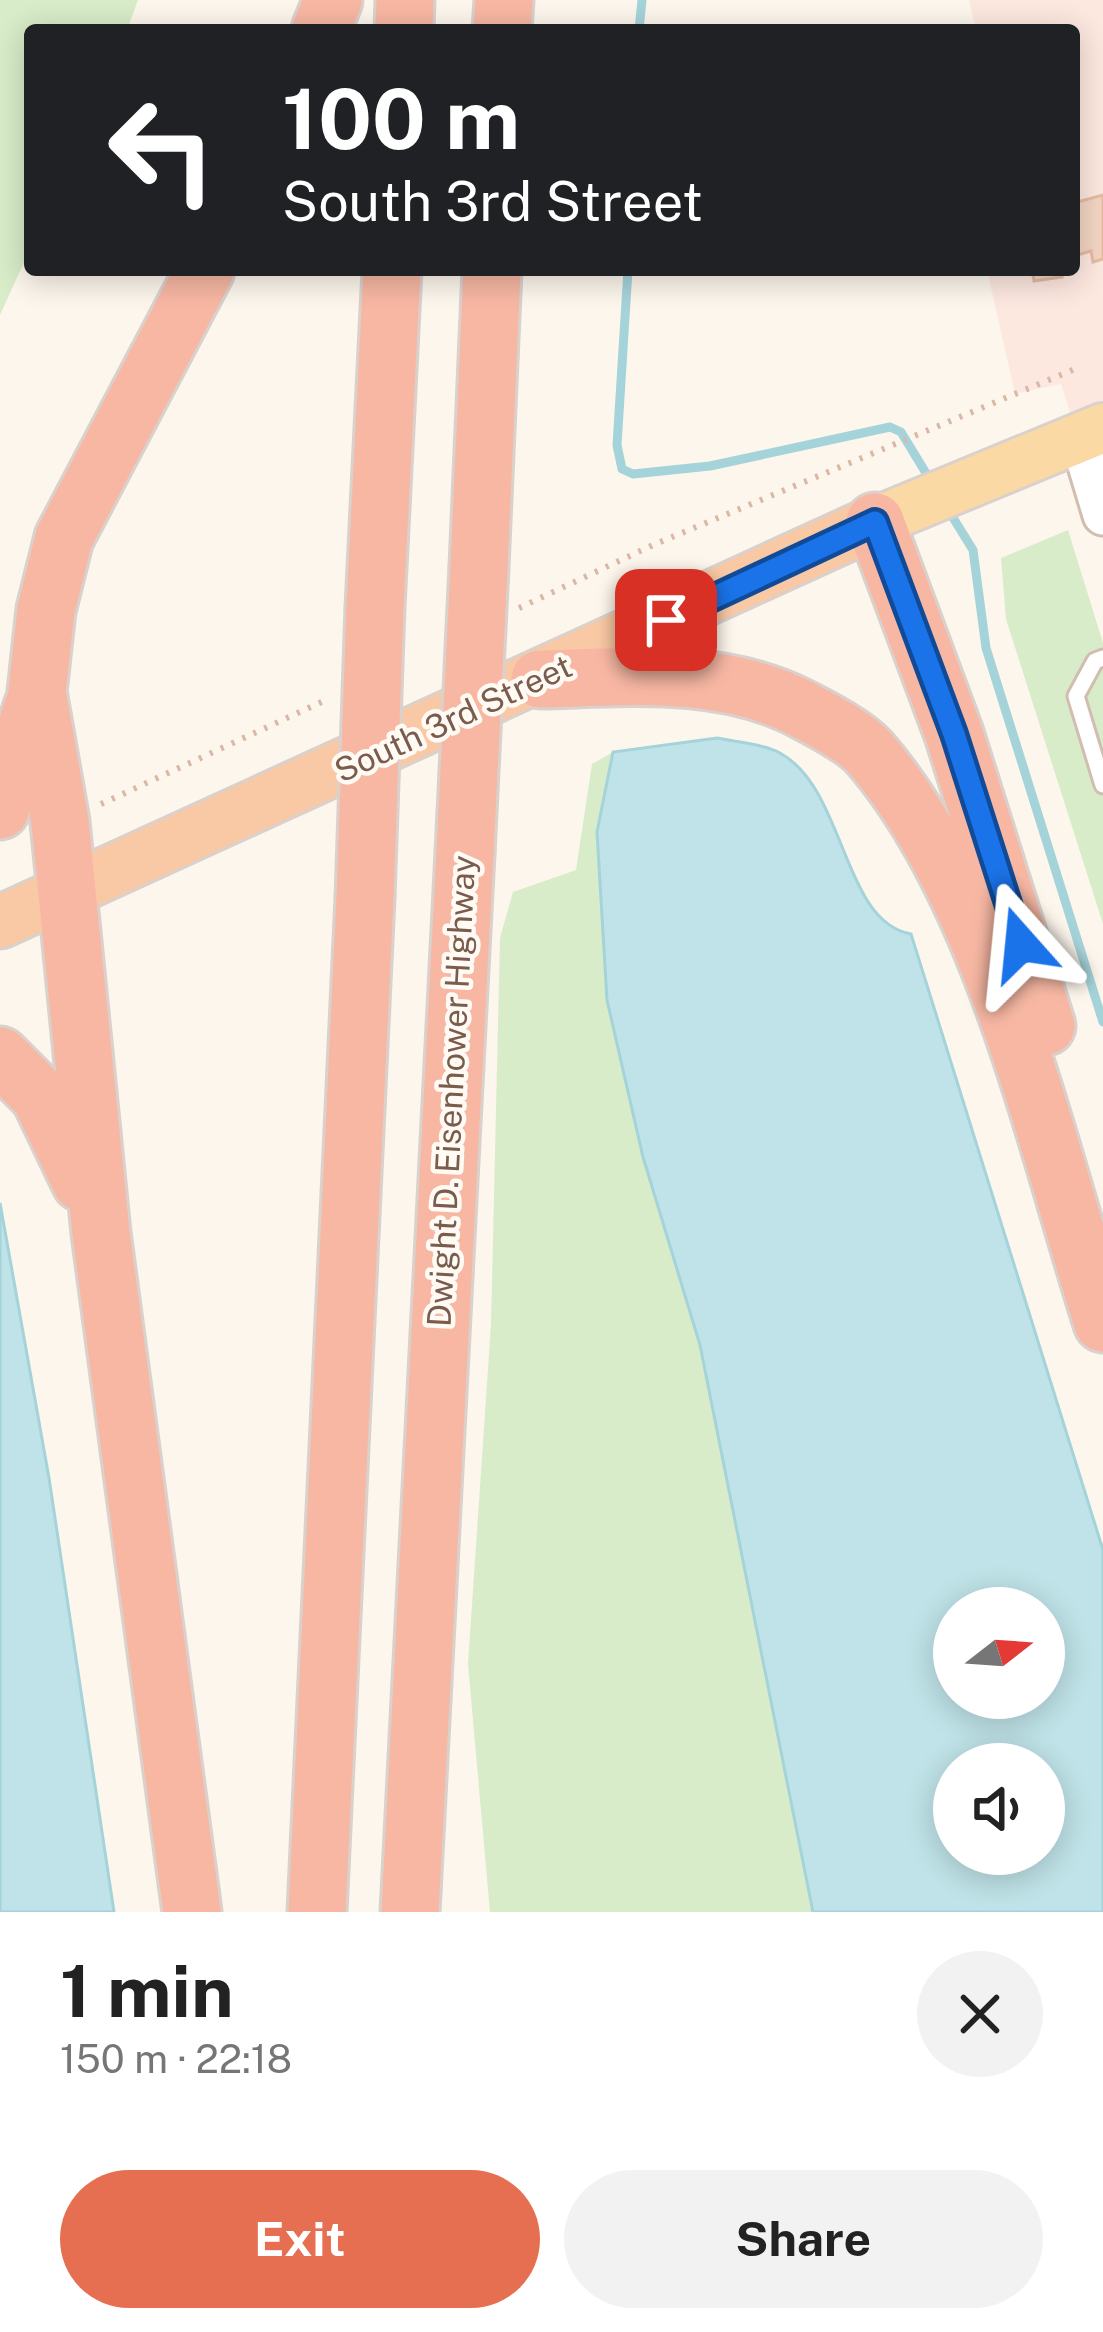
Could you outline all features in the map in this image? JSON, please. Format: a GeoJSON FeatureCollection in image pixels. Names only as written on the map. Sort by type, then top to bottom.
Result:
{"type":"FeatureCollection","features":[{"type":"Feature","properties":{"kind":"highway"},"geometry":{"type":"LineString","coordinates":[[0,810],[37,692],[46,610],[64,538],[201,276]]}},
{"type":"Feature","properties":{"kind":"highway"},"geometry":{"type":"LineString","coordinates":[[316,1912],[392,276]]}},
{"type":"Feature","properties":{"kind":"highway","name":"Dwight D. Eisenhower Highway"},"geometry":{"type":"LineString","coordinates":[[410,1912],[464,853],[493,589],[492,276]]}},
{"type":"Feature","properties":{"kind":"highway"},"geometry":{"type":"LineString","coordinates":[[918,504],[888,597],[1007,1018],[1103,1323]]}},
{"type":"Feature","properties":{"kind":"highway"},"geometry":{"type":"LineString","coordinates":[[918,504],[954,734],[1103,1208]]}},
{"type":"Feature","properties":{"kind":"highway","name":"South 3rd Street"},"geometry":{"type":"LineString","coordinates":[[0,922],[68,895],[918,504]]}},
{"type":"Feature","properties":{"kind":"highway"},"geometry":{"type":"LineString","coordinates":[[540,679],[686,675],[796,706],[866,748],[935,842],[1007,1018]]}},
{"type":"Feature","properties":{"kind":"highway"},"geometry":{"type":"LineString","coordinates":[[37,692],[60,822],[101,1233],[192,1912]]}},
{"type":"Feature","properties":{"kind":"highway"},"geometry":{"type":"LineString","coordinates":[[0,1056],[40,1096],[68,1147],[101,1233]]}},
{"type":"Feature","properties":{"kind":"highway"},"geometry":{"type":"LineString","coordinates":[[432,1443],[441,1912]]}},
{"type":"Feature","properties":{"kind":"main road","name":"South 3rd Street"},"geometry":{"type":"LineString","coordinates":[[918,504],[1091,431]]}},
{"type":"Feature","properties":{"kind":"street"},"geometry":{"type":"LineString","coordinates":[[1091,431],[1103,514]]}},
{"type":"Feature","properties":{"kind":"lane"},"geometry":{"type":"LineString","coordinates":[[1103,658],[1095,662],[1076,696],[1103,785]]}},
{"type":"Feature","properties":{"kind":"path"},"geometry":{"type":"LineString","coordinates":[[493,589],[1075,369]]}},
{"type":"Feature","properties":{"kind":"path"},"geometry":{"type":"LineString","coordinates":[[60,822],[329,699]]}},
{"type":"Feature","properties":{"kind":"shaded area"},"geometry":{"type":"Polygon","coordinates":[[[969,0],[1103,0],[1103,514],[1061,384],[1015,394],[988,276],[1080,276],[1080,24],[975,24],[969,0]]]}},
{"type":"Feature","properties":{"kind":"green space"},"geometry":{"type":"Polygon","coordinates":[[[0,0],[138,0],[129,24],[24,24],[24,262],[0,315],[0,0]]]}},
{"type":"Feature","properties":{"kind":"green space"},"geometry":{"type":"Polygon","coordinates":[[[1068,530],[1103,643],[1103,924],[1006,619],[1001,558],[1068,530]]]}},
{"type":"Feature","properties":{"kind":"green space"},"geometry":{"type":"Polygon","coordinates":[[[613,752],[597,832],[643,1157],[700,1345],[813,1912],[490,1912],[468,1664],[491,1324],[500,938],[513,892],[576,870],[592,764],[613,752]]]}},
{"type":"Feature","properties":{"kind":"water"},"geometry":{"type":"Polygon","coordinates":[[[717,738],[758,745],[780,753],[802,771],[819,795],[871,906],[888,924],[911,934],[1103,1550],[1103,1912],[813,1912],[700,1345],[643,1157],[607,1000],[597,832],[613,752],[717,738]]]}},
{"type":"Feature","properties":{"kind":"water"},"geometry":{"type":"Polygon","coordinates":[[[0,1203],[49,1478],[114,1912],[0,1912],[0,1203]]]}},
{"type":"Feature","properties":{"kind":"building"},"geometry":{"type":"Polygon","coordinates":[[[1103,195],[1103,259],[1093,262],[1091,251],[1080,254],[1080,201],[1103,195]]]}},
{"type":"Feature","properties":{"kind":"waterway"},"geometry":{"type":"LineString","coordinates":[[640,24],[642,0]]}},
{"type":"Feature","properties":{"kind":"waterway"},"geometry":{"type":"LineString","coordinates":[[628,276],[617,445],[622,469],[633,474],[710,466],[890,427],[901,432],[932,483]]}},
{"type":"Feature","properties":{"kind":"waterway"},"geometry":{"type":"LineString","coordinates":[[947,508],[973,550],[986,648],[1103,1022]]}},
{"type":"Feature","properties":{"kind":"route"},"geometry":{"type":"LineString","coordinates":[[666,620],[875,522],[954,734],[1021,944]]}}]}
